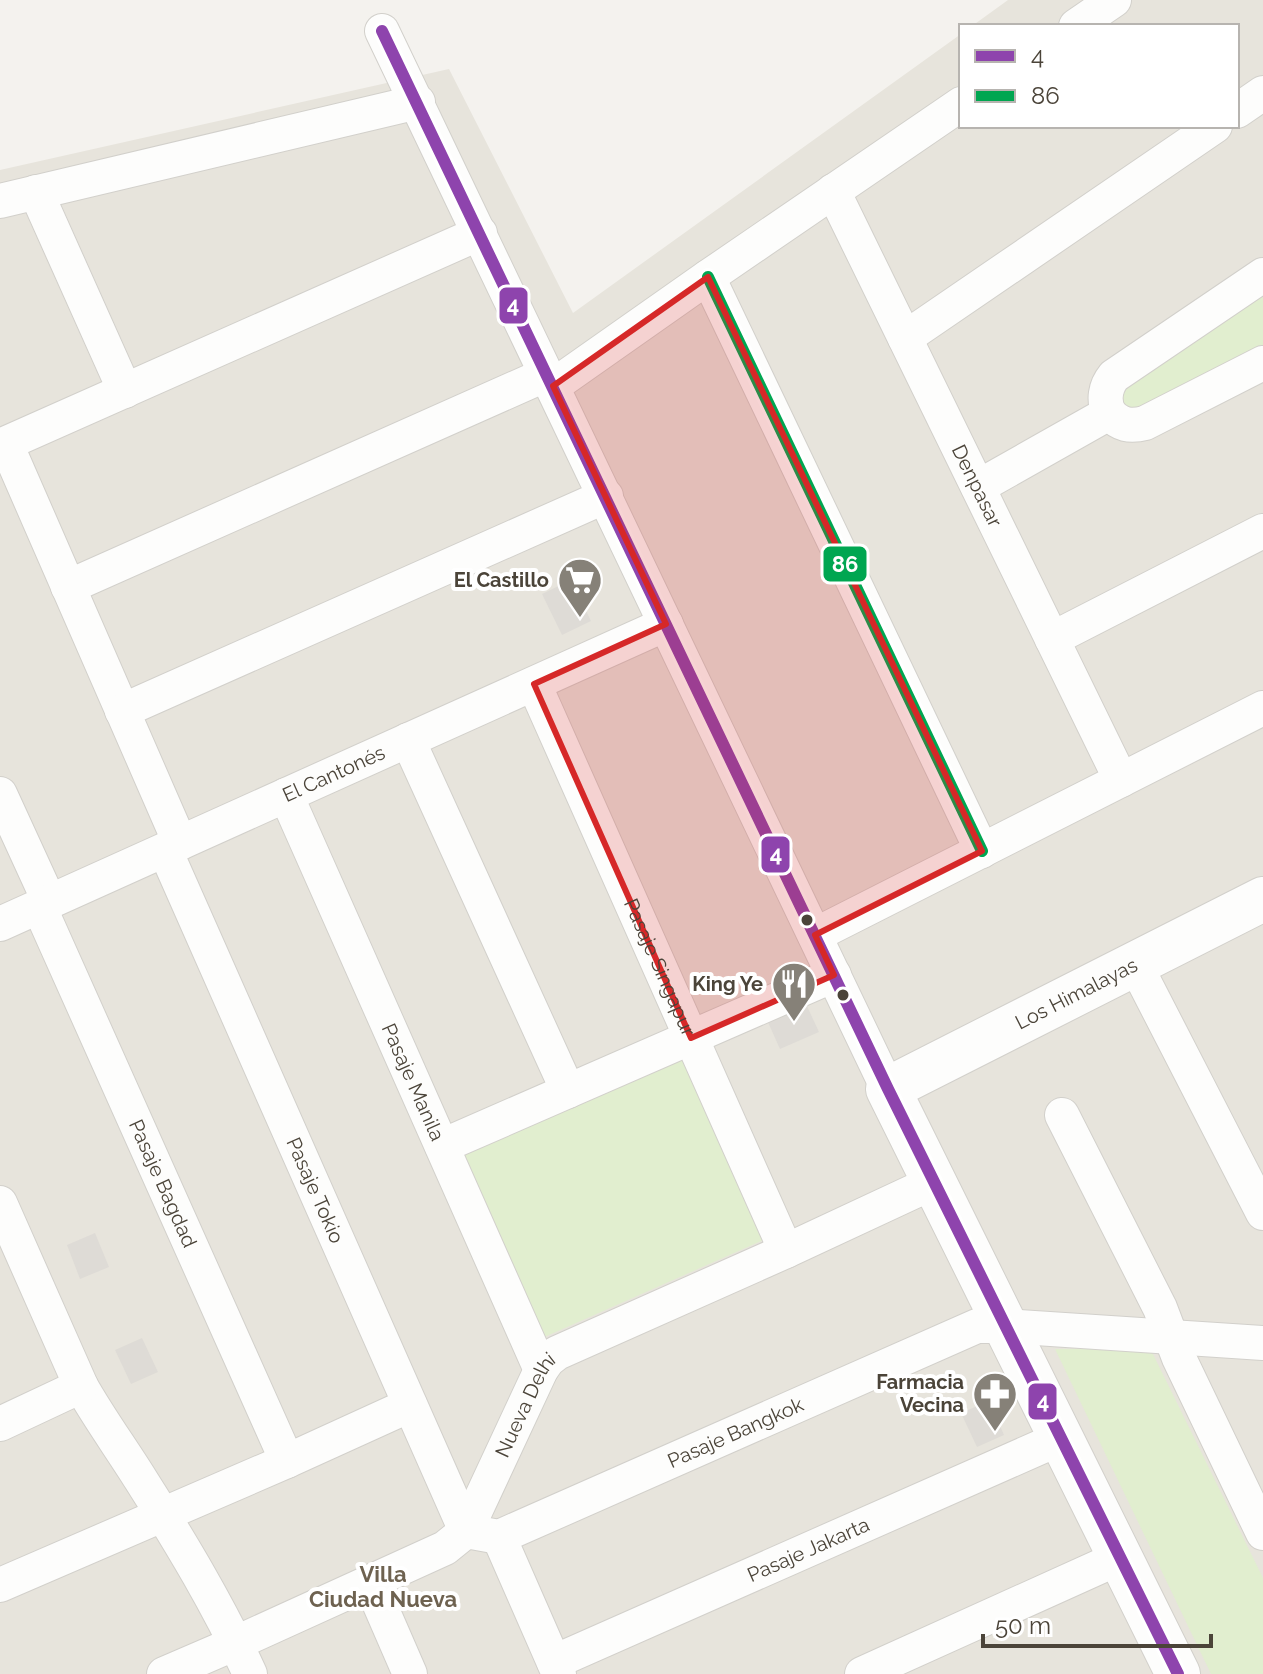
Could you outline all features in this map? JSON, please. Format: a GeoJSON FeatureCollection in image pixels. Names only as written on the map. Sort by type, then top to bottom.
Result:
{"type":"FeatureCollection","features":[{"type":"Feature","properties":{"kind":"street"},"geometry":{"type":"LineString","coordinates":[[1079,24],[1114,0]]}},
{"type":"Feature","properties":{"kind":"street"},"geometry":{"type":"LineString","coordinates":[[382,31],[888,1089],[1178,1674]]}},
{"type":"Feature","properties":{"kind":"street"},"geometry":{"type":"LineString","coordinates":[[1239,110],[1263,93]]}},
{"type":"Feature","properties":{"kind":"street"},"geometry":{"type":"LineString","coordinates":[[0,201],[418,102]]}},
{"type":"Feature","properties":{"kind":"street"},"geometry":{"type":"LineString","coordinates":[[68,587],[550,380],[708,277],[959,105]]}},
{"type":"Feature","properties":{"kind":"street"},"geometry":{"type":"LineString","coordinates":[[905,338],[1212,128]]}},
{"type":"Feature","properties":{"kind":"street","name":"Denpasar"},"geometry":{"type":"LineString","coordinates":[[833,191],[1121,780]]}},
{"type":"Feature","properties":{"kind":"street"},"geometry":{"type":"LineString","coordinates":[[36,192],[125,391]]}},
{"type":"Feature","properties":{"kind":"street"},"geometry":{"type":"LineString","coordinates":[[3,445],[480,233]]}},
{"type":"Feature","properties":{"kind":"street"},"geometry":{"type":"LineString","coordinates":[[1263,275],[1114,376],[1105,398],[1109,413],[1128,425],[1145,423],[1263,363]]}},
{"type":"Feature","properties":{"kind":"street"},"geometry":{"type":"LineString","coordinates":[[708,277],[982,851]]}},
{"type":"Feature","properties":{"kind":"street"},"geometry":{"type":"LineString","coordinates":[[978,487],[1109,413]]}},
{"type":"Feature","properties":{"kind":"street","name":"Pasaje Tokio"},"geometry":{"type":"LineString","coordinates":[[3,445],[122,711],[172,846],[410,1405],[557,1668]]}},
{"type":"Feature","properties":{"kind":"street"},"geometry":{"type":"LineString","coordinates":[[122,711],[606,496]]}},
{"type":"Feature","properties":{"kind":"street"},"geometry":{"type":"LineString","coordinates":[[1052,639],[1263,531]]}},
{"type":"Feature","properties":{"kind":"street","name":"El Cantonés"},"geometry":{"type":"LineString","coordinates":[[0,924],[666,624]]}},
{"type":"Feature","properties":{"kind":"street","name":"Pasaje Singapur"},"geometry":{"type":"LineString","coordinates":[[534,684],[786,1251]]}},
{"type":"Feature","properties":{"kind":"street"},"geometry":{"type":"LineString","coordinates":[[815,935],[1263,708]]}},
{"type":"Feature","properties":{"kind":"street"},"geometry":{"type":"LineString","coordinates":[[408,740],[568,1091]]}},
{"type":"Feature","properties":{"kind":"street","name":"Pasaje Bagdad"},"geometry":{"type":"LineString","coordinates":[[0,794],[44,904],[287,1461]]}},
{"type":"Feature","properties":{"kind":"street","name":"Pasaje Manila"},"geometry":{"type":"LineString","coordinates":[[286,795],[541,1370]]}},
{"type":"Feature","properties":{"kind":"street","name":"Los Himalayas"},"geometry":{"type":"LineString","coordinates":[[888,1089],[1135,964],[1261,906]]}},
{"type":"Feature","properties":{"kind":"street"},"geometry":{"type":"LineString","coordinates":[[1135,964],[1263,1213]]}},
{"type":"Feature","properties":{"kind":"street"},"geometry":{"type":"LineString","coordinates":[[442,1146],[834,975]]}},
{"type":"Feature","properties":{"kind":"street"},"geometry":{"type":"LineString","coordinates":[[1062,1115],[1160,1308],[1179,1358],[1263,1533]]}},
{"type":"Feature","properties":{"kind":"street","name":"Nueva Delhi"},"geometry":{"type":"LineString","coordinates":[[482,1534],[541,1370],[548,1360],[557,1353],[934,1182]]}},
{"type":"Feature","properties":{"kind":"street"},"geometry":{"type":"LineString","coordinates":[[0,1203],[11,1259],[93,1408],[199,1573],[250,1674]]}},
{"type":"Feature","properties":{"kind":"street","name":"Pasaje Bangkok"},"geometry":{"type":"LineString","coordinates":[[482,1534],[977,1326],[1263,1343]]}},
{"type":"Feature","properties":{"kind":"street"},"geometry":{"type":"LineString","coordinates":[[0,1424],[81,1386]]}},
{"type":"Feature","properties":{"kind":"street"},"geometry":{"type":"LineString","coordinates":[[0,1585],[410,1405]]}},
{"type":"Feature","properties":{"kind":"street","name":"Pasaje Jakarta"},"geometry":{"type":"LineString","coordinates":[[557,1668],[1061,1438]]}},
{"type":"Feature","properties":{"kind":"street"},"geometry":{"type":"LineString","coordinates":[[164,1674],[482,1534]]}},
{"type":"Feature","properties":{"kind":"street"},"geometry":{"type":"LineString","coordinates":[[862,1674],[1121,1557]]}},
{"type":"Feature","properties":{"kind":"street"},"geometry":{"type":"LineString","coordinates":[[370,1582],[410,1674]]}},
{"type":"Feature","properties":{"kind":"highlighted area"},"geometry":{"type":"Polygon","coordinates":[[[708,277],[982,851],[815,935],[834,975],[691,1038],[534,684],[666,624],[553,386],[708,277]]]}},
{"type":"Feature","properties":{"kind":"shaded area"},"geometry":{"type":"Polygon","coordinates":[[[1008,0],[1263,0],[1263,1674],[0,1674],[0,170],[449,69],[573,313],[959,35],[959,128],[1239,128],[1239,24],[975,24],[1008,0]]]}},
{"type":"Feature","properties":{"kind":"green space"},"geometry":{"type":"Polygon","coordinates":[[[1263,283],[1263,349],[1130,413],[1115,393],[1263,283]]]}},
{"type":"Feature","properties":{"kind":"green space"},"geometry":{"type":"Polygon","coordinates":[[[685,1048],[770,1237],[540,1339],[455,1150],[685,1048]]]}},
{"type":"Feature","properties":{"kind":"green space"},"geometry":{"type":"Polygon","coordinates":[[[1150,1348],[1263,1578],[1263,1674],[1211,1674],[1055,1349],[1150,1348]]]}},
{"type":"Feature","properties":{"kind":"building"},"geometry":{"type":"Polygon","coordinates":[[[571,580],[591,621],[562,635],[542,594],[571,580]]]}},
{"type":"Feature","properties":{"kind":"building"},"geometry":{"type":"Polygon","coordinates":[[[806,1004],[819,1032],[780,1049],[767,1020],[806,1004]]]}},
{"type":"Feature","properties":{"kind":"building"},"geometry":{"type":"Polygon","coordinates":[[[95,1233],[109,1267],[80,1279],[67,1245],[95,1233]]]}},
{"type":"Feature","properties":{"kind":"building"},"geometry":{"type":"Polygon","coordinates":[[[142,1338],[158,1372],[131,1384],[115,1350],[142,1338]]]}},
{"type":"Feature","properties":{"kind":"building"},"geometry":{"type":"Polygon","coordinates":[[[989,1401],[1004,1435],[977,1447],[961,1413],[989,1401]]]}},
{"type":"Feature","properties":{"kind":"transit line","name":"4"},"geometry":{"type":"LineString","coordinates":[[382,31],[888,1089],[1178,1674]]}},
{"type":"Feature","properties":{"kind":"transit line","name":"86"},"geometry":{"type":"LineString","coordinates":[[708,277],[982,851]]}},
{"type":"Feature","properties":{"kind":"place","name":"El Castillo"},"geometry":{"type":"Point","coordinates":[580,619]}},
{"type":"Feature","properties":{"kind":"place","name":"King Ye"},"geometry":{"type":"Point","coordinates":[794,1023]}},
{"type":"Feature","properties":{"kind":"place","name":"Farmacia Vecina"},"geometry":{"type":"Point","coordinates":[995,1433]}},
{"type":"Feature","properties":{"kind":"district","name":"Villa Ciudad Nueva"},"geometry":{"type":"Point","coordinates":[383,1586]}}]}
